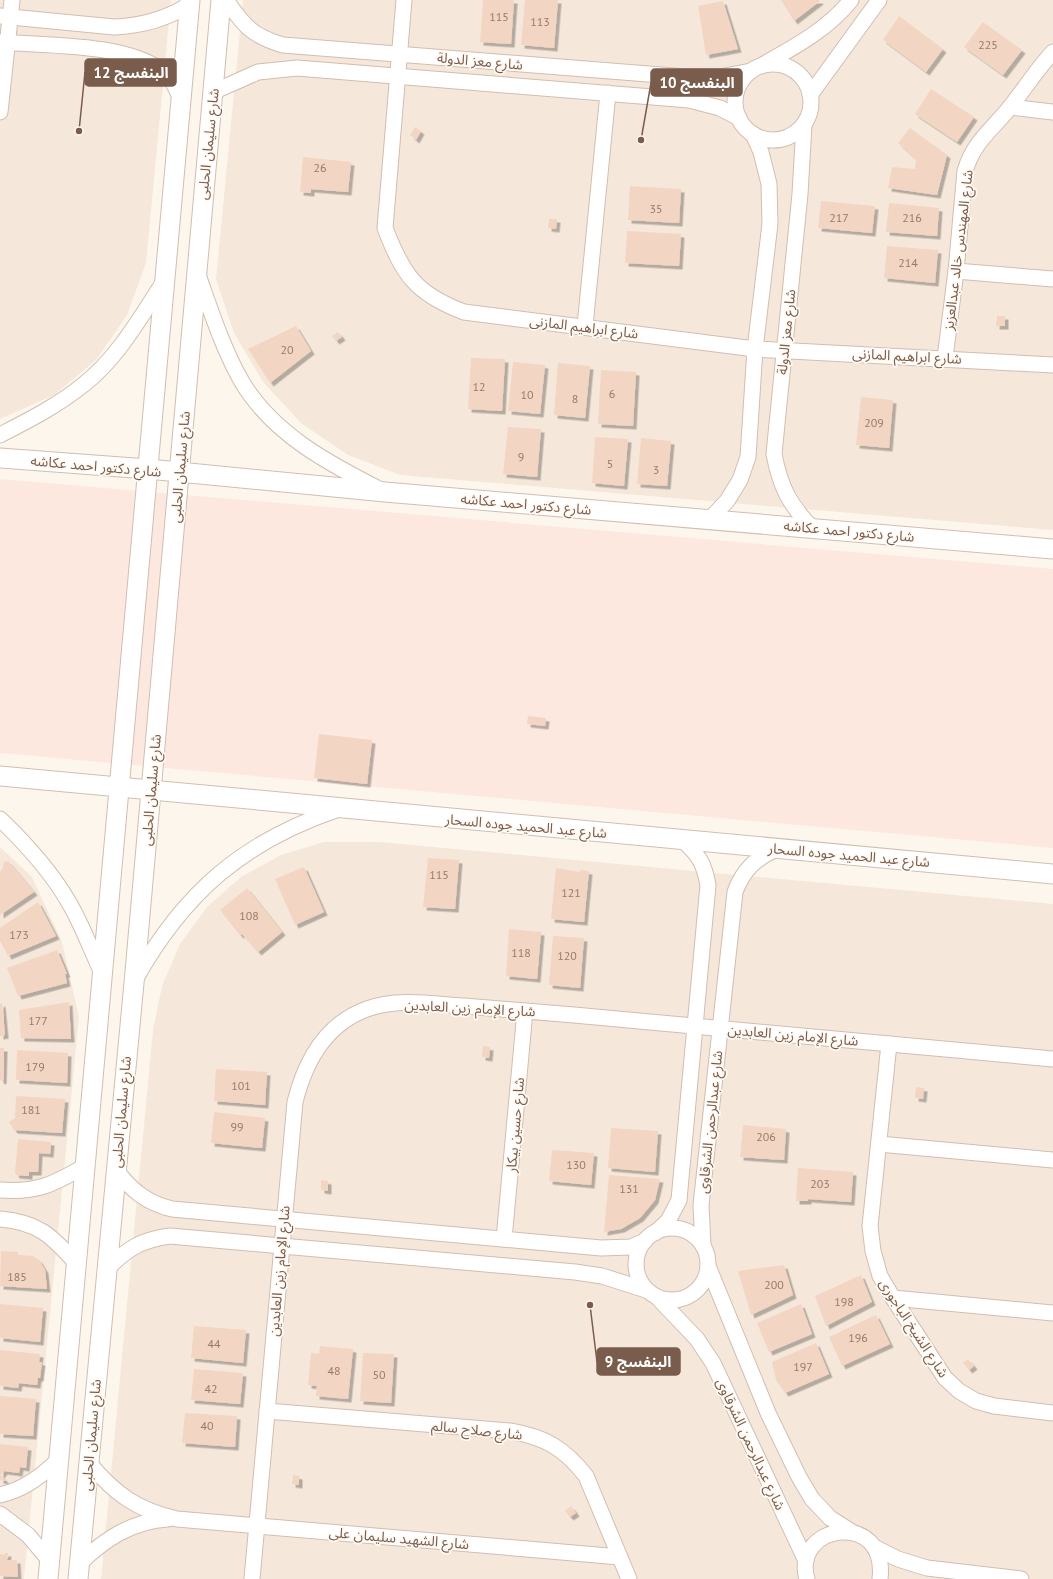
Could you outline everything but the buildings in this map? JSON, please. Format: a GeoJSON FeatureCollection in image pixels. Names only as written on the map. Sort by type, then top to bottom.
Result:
{"type":"FeatureCollection","features":[{"type":"Feature","properties":{"kind":"street"},"geometry":{"type":"LineString","coordinates":[[0,112],[5,16],[12,0]]}},
{"type":"Feature","properties":{"kind":"street","name":"شارع سليمان الحلبى"},"geometry":{"type":"LineString","coordinates":[[79,1571],[134,983],[180,473],[202,197],[221,0]]}},
{"type":"Feature","properties":{"kind":"street","name":"شارع معز الدولة"},"geometry":{"type":"LineString","coordinates":[[226,0],[237,16],[250,30],[264,39],[283,45],[686,77],[720,77],[757,68],[807,40],[833,19],[851,0]]}},
{"type":"Feature","properties":{"kind":"street","name":"شارع ابراهيم المازنى"},"geometry":{"type":"LineString","coordinates":[[404,0],[385,228],[395,253],[406,274],[429,295],[442,304],[464,312],[585,326],[755,349],[1053,365]]}},
{"type":"Feature","properties":{"kind":"street"},"geometry":{"type":"LineString","coordinates":[[810,95],[879,0]]}},
{"type":"Feature","properties":{"kind":"street"},"geometry":{"type":"LineString","coordinates":[[5,16],[114,27],[132,26],[165,18],[190,2]]}},
{"type":"Feature","properties":{"kind":"street","name":"شارع سليمان الحلبى"},"geometry":{"type":"LineString","coordinates":[[48,1579],[174,195],[190,2]]}},
{"type":"Feature","properties":{"kind":"street"},"geometry":{"type":"LineString","coordinates":[[4,42],[114,50],[135,56],[154,66],[171,79],[181,99]]}},
{"type":"Feature","properties":{"kind":"street","name":"شارع المهندس خالد عبدالعزيز"},"geometry":{"type":"LineString","coordinates":[[945,358],[956,271],[965,172],[970,157],[977,144],[1010,107],[1053,52]]}},
{"type":"Feature","properties":{"kind":"street"},"geometry":{"type":"LineString","coordinates":[[775,64],[787,67],[802,78],[810,95],[810,107],[804,125],[789,136],[777,140],[764,139],[753,134],[738,118],[735,108],[735,98],[743,78],[757,68],[775,64]]}},
{"type":"Feature","properties":{"kind":"street","name":"شارع معز الدولة"},"geometry":{"type":"LineString","coordinates":[[213,92],[258,72],[277,68],[297,68],[689,100],[720,108],[738,118]]}},
{"type":"Feature","properties":{"kind":"street"},"geometry":{"type":"LineString","coordinates":[[585,326],[608,93]]}},
{"type":"Feature","properties":{"kind":"street"},"geometry":{"type":"LineString","coordinates":[[1010,107],[1053,112]]}},
{"type":"Feature","properties":{"kind":"street","name":"شارع معز الدولة"},"geometry":{"type":"LineString","coordinates":[[804,125],[800,194],[774,454],[778,475],[786,495],[797,513],[812,528]]}},
{"type":"Feature","properties":{"kind":"street","name":"شارع معز الدولة"},"geometry":{"type":"LineString","coordinates":[[710,520],[727,501],[740,480],[748,457],[755,349],[770,224],[769,184],[765,166],[753,134]]}},
{"type":"Feature","properties":{"kind":"street"},"geometry":{"type":"LineString","coordinates":[[174,195],[202,197]]}},
{"type":"Feature","properties":{"kind":"street"},"geometry":{"type":"LineString","coordinates":[[956,271],[1053,279]]}},
{"type":"Feature","properties":{"kind":"street"},"geometry":{"type":"LineString","coordinates":[[196,272],[227,353],[243,383],[265,412],[295,440],[326,462],[385,492]]}},
{"type":"Feature","properties":{"kind":"street"},"geometry":{"type":"LineString","coordinates":[[0,435],[52,407],[84,385],[108,361],[166,280]]}},
{"type":"Feature","properties":{"kind":"street","name":"شارع دكتور احمد عكاشه"},"geometry":{"type":"LineString","coordinates":[[0,458],[148,469],[385,492],[1053,549]]}},
{"type":"Feature","properties":{"kind":"street","name":"شارع عبد الحميد جوده السحار"},"geometry":{"type":"LineString","coordinates":[[0,776],[341,809],[1053,874]]}},
{"type":"Feature","properties":{"kind":"street"},"geometry":{"type":"LineString","coordinates":[[134,983],[151,952],[171,923],[194,896],[220,872],[248,851],[278,833],[310,819],[341,809]]}},
{"type":"Feature","properties":{"kind":"street"},"geometry":{"type":"LineString","coordinates":[[0,819],[23,841],[48,870],[68,902],[102,974]]}},
{"type":"Feature","properties":{"kind":"street","name":"شارع عبدالرحمن الشرقاوى"},"geometry":{"type":"LineString","coordinates":[[650,1237],[668,1221],[679,1200],[708,885],[705,867],[696,852],[682,840]]}},
{"type":"Feature","properties":{"kind":"street","name":"شارع عبدالرحمن الشرقاوى"},"geometry":{"type":"LineString","coordinates":[[703,1246],[701,1205],[735,892],[740,878],[750,865],[762,856],[776,849]]}},
{"type":"Feature","properties":{"kind":"street","name":"شارع الإمام زين العابدين"},"geometry":{"type":"LineString","coordinates":[[252,1579],[295,1102],[301,1078],[311,1056],[327,1036],[345,1021],[367,1009],[407,1002],[696,1026],[1053,1059]]}},
{"type":"Feature","properties":{"kind":"street","name":"شارع حسين بيكار"},"geometry":{"type":"LineString","coordinates":[[504,1239],[525,1011]]}},
{"type":"Feature","properties":{"kind":"street","name":"شارع الشيخ الباجورى"},"geometry":{"type":"LineString","coordinates":[[889,1044],[870,1226],[873,1251],[880,1276],[945,1378],[959,1391],[976,1401],[994,1406],[1053,1412]]}},
{"type":"Feature","properties":{"kind":"street"},"geometry":{"type":"LineString","coordinates":[[95,1060],[126,1063]]}},
{"type":"Feature","properties":{"kind":"street"},"geometry":{"type":"LineString","coordinates":[[879,1144],[1053,1160]]}},
{"type":"Feature","properties":{"kind":"street"},"geometry":{"type":"LineString","coordinates":[[0,1190],[31,1190],[49,1186],[85,1166]]}},
{"type":"Feature","properties":{"kind":"street"},"geometry":{"type":"LineString","coordinates":[[107,1269],[133,1246],[150,1239],[170,1236],[575,1272],[602,1276],[668,1300],[680,1300],[699,1288],[705,1277],[708,1266],[703,1246],[694,1236],[682,1230],[668,1229],[631,1247],[616,1249],[172,1209],[155,1205],[140,1196],[127,1185],[116,1170]]}},
{"type":"Feature","properties":{"kind":"street"},"geometry":{"type":"LineString","coordinates":[[0,1219],[30,1224],[47,1233],[76,1263]]}},
{"type":"Feature","properties":{"kind":"street"},"geometry":{"type":"LineString","coordinates":[[650,1237],[639,1250],[636,1260],[636,1271],[640,1281],[652,1294]]}},
{"type":"Feature","properties":{"kind":"street","name":"شارع عبدالرحمن الشرقاوى"},"geometry":{"type":"LineString","coordinates":[[708,1266],[768,1413],[799,1477],[817,1504],[830,1518],[852,1532],[861,1535],[874,1546],[898,1559],[927,1568],[1021,1579]]}},
{"type":"Feature","properties":{"kind":"street","name":"شارع عبدالرحمن الشرقاوى"},"geometry":{"type":"LineString","coordinates":[[652,1294],[697,1339],[713,1363],[806,1561]]}},
{"type":"Feature","properties":{"kind":"street"},"geometry":{"type":"LineString","coordinates":[[893,1298],[1053,1313]]}},
{"type":"Feature","properties":{"kind":"street"},"geometry":{"type":"LineString","coordinates":[[68,1359],[98,1362]]}},
{"type":"Feature","properties":{"kind":"street","name":"شارع صلاح سالم"},"geometry":{"type":"LineString","coordinates":[[267,1411],[510,1431],[528,1434],[545,1440],[561,1450],[586,1476],[629,1579]]}},
{"type":"Feature","properties":{"kind":"street"},"geometry":{"type":"LineString","coordinates":[[0,1495],[19,1489],[33,1481],[58,1460]]}},
{"type":"Feature","properties":{"kind":"street","name":"شارع الشهيد سليمان على"},"geometry":{"type":"LineString","coordinates":[[89,1463],[103,1480],[125,1498],[157,1514],[177,1519]]}},
{"type":"Feature","properties":{"kind":"street"},"geometry":{"type":"LineString","coordinates":[[0,1514],[28,1535],[49,1560]]}},
{"type":"Feature","properties":{"kind":"street","name":"شارع الشهيد سليمان على"},"geometry":{"type":"LineString","coordinates":[[79,1571],[96,1548],[114,1535],[134,1526],[155,1520],[177,1519],[620,1557]]}},
{"type":"Feature","properties":{"kind":"street"},"geometry":{"type":"LineString","coordinates":[[806,1579],[806,1561],[810,1549],[824,1537],[840,1531],[852,1532]]}},
{"type":"Feature","properties":{"kind":"street"},"geometry":{"type":"LineString","coordinates":[[874,1546],[880,1557],[882,1568],[880,1579]]}},
{"type":"Feature","properties":{"kind":"shaded area"},"geometry":{"type":"Polygon","coordinates":[[[0,0],[171,0],[146,263],[127,315],[96,360],[54,395],[0,419],[0,0]]]}},
{"type":"Feature","properties":{"kind":"shaded area"},"geometry":{"type":"Polygon","coordinates":[[[243,0],[1053,0],[1053,530],[400,475],[348,455],[301,423],[263,382],[234,333],[216,279],[243,0]]]}},
{"type":"Feature","properties":{"kind":"shaded area"},"geometry":{"type":"Polygon","coordinates":[[[0,479],[1053,569],[1053,848],[0,753],[0,479]]]}},
{"type":"Feature","properties":{"kind":"shaded area"},"geometry":{"type":"Polygon","coordinates":[[[324,842],[379,842],[1053,904],[1053,1579],[101,1579],[153,1030],[162,986],[180,944],[207,907],[241,877],[281,855],[324,842]]]}},
{"type":"Feature","properties":{"kind":"shaded area"},"geometry":{"type":"Polygon","coordinates":[[[0,847],[32,877],[62,942],[79,1017],[24,1579],[0,1579],[0,847]]]}},
{"type":"Feature","properties":{"kind":"place","name":"البنفسج 12"},"geometry":{"type":"Point","coordinates":[79,131]}},
{"type":"Feature","properties":{"kind":"place","name":"البنفسج 10"},"geometry":{"type":"Point","coordinates":[641,140]}},
{"type":"Feature","properties":{"kind":"place","name":"البنفسج 9"},"geometry":{"type":"Point","coordinates":[590,1305]}}]}
